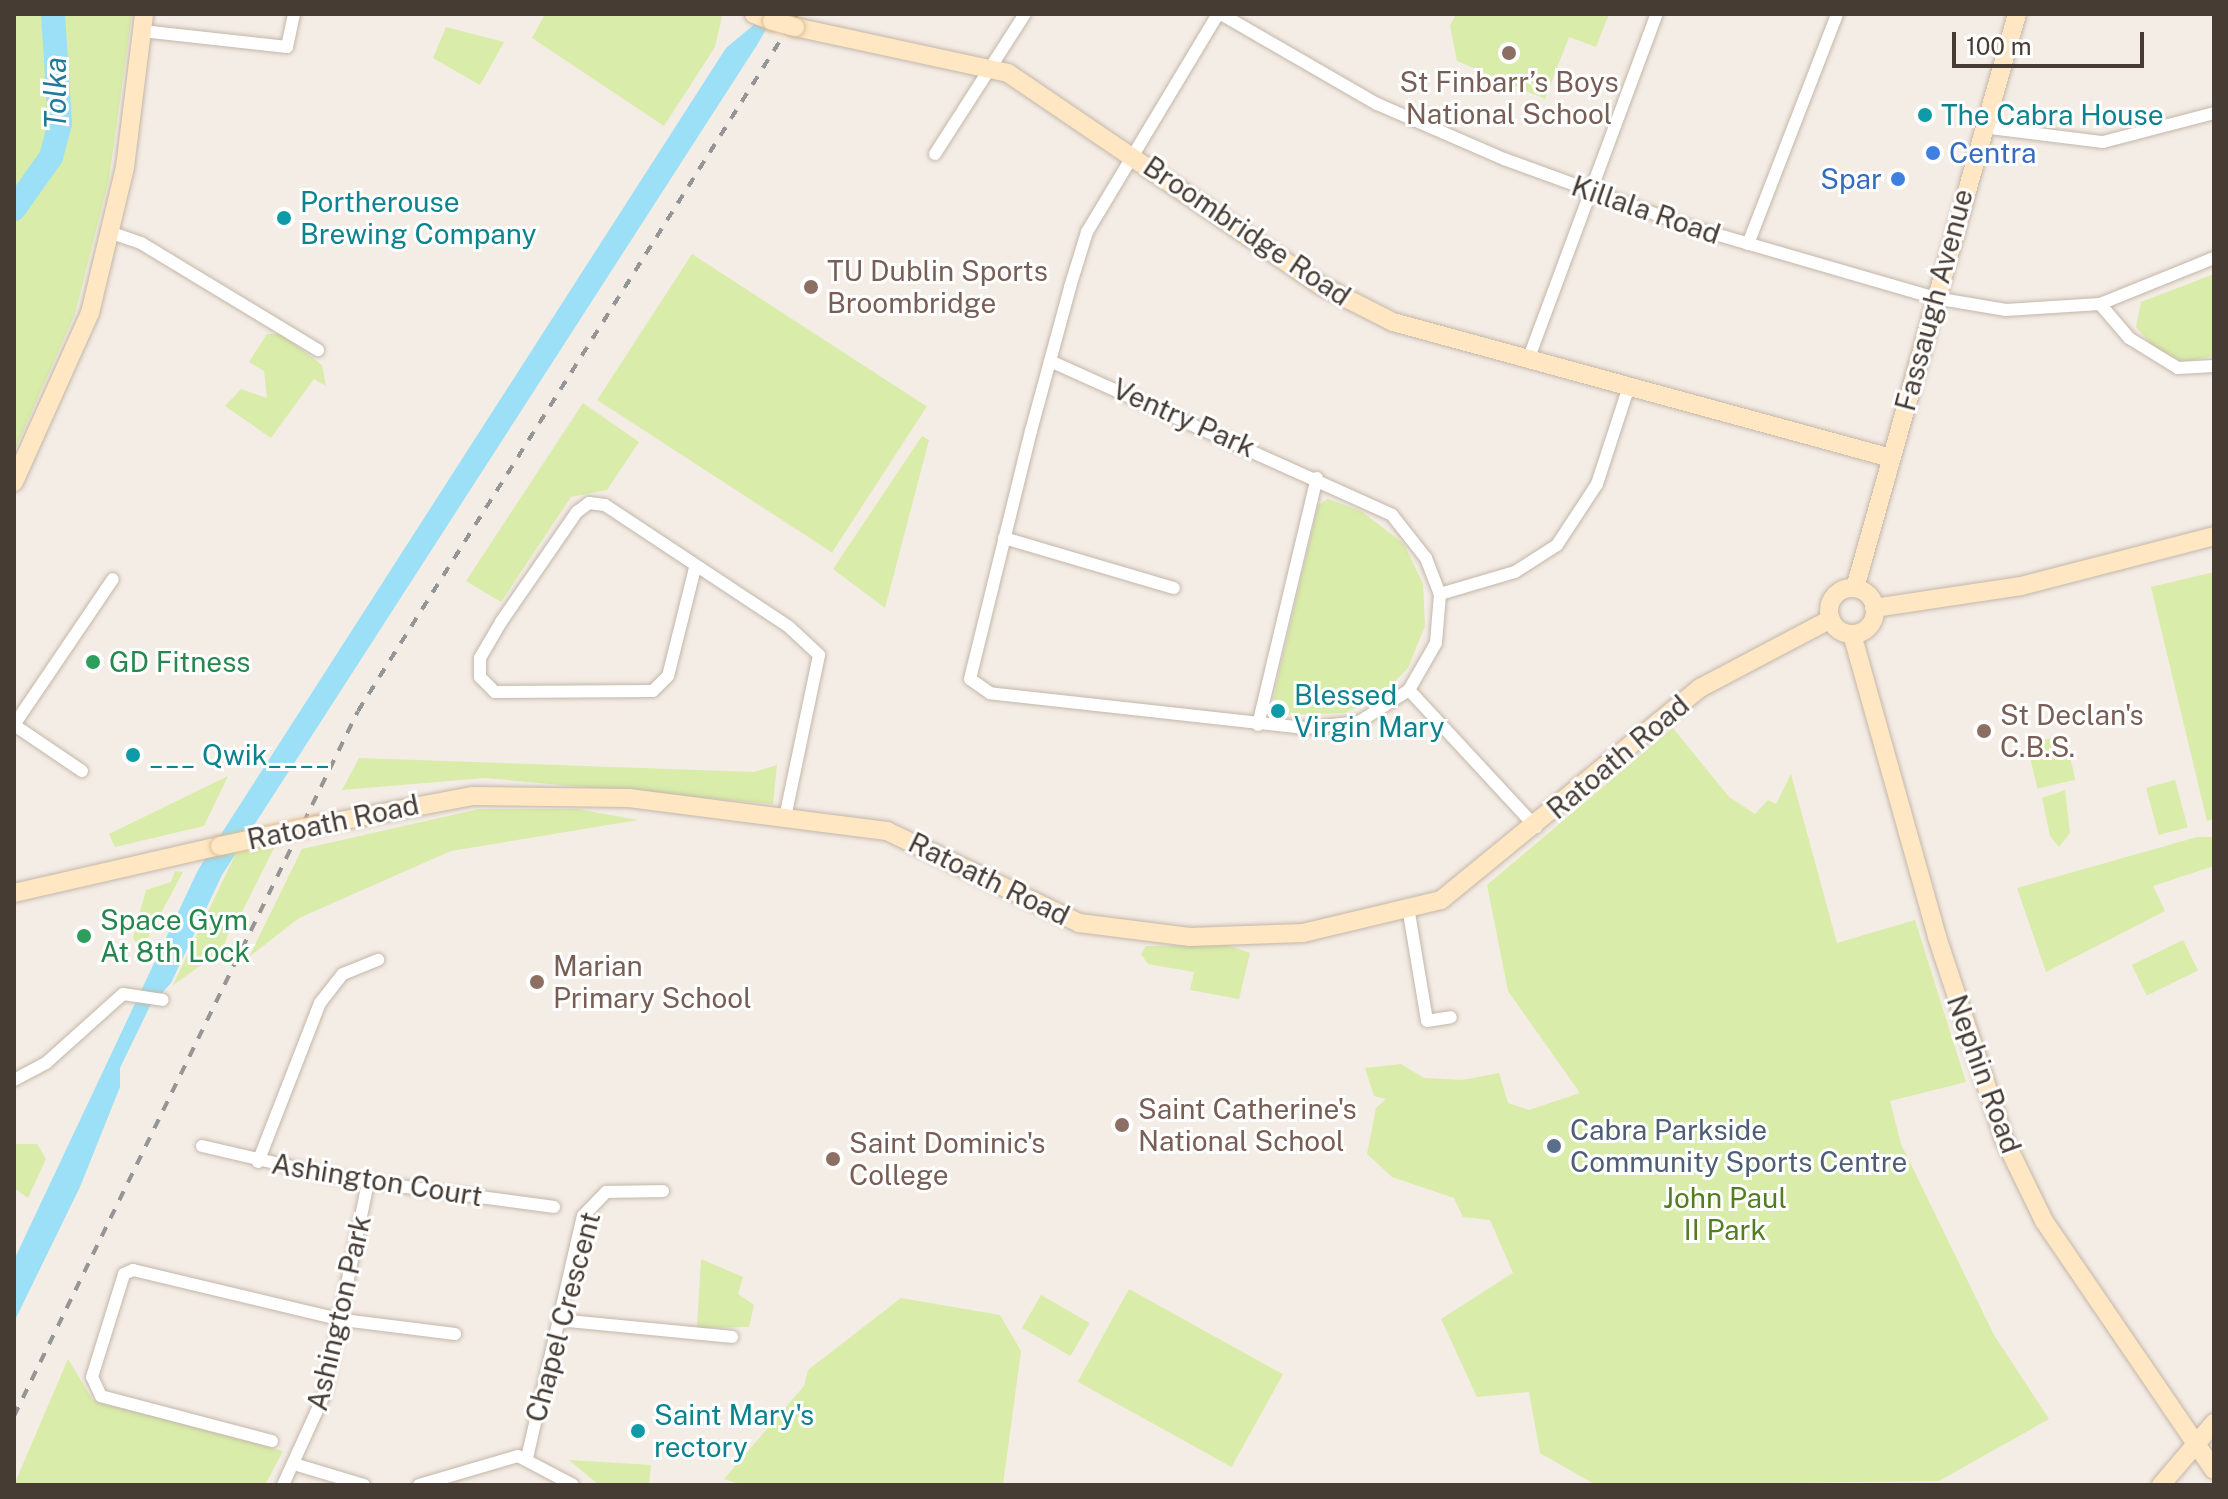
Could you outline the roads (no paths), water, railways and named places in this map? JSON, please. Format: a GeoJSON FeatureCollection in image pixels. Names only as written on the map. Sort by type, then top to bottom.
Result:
{"type":"FeatureCollection","features":[{"type":"Feature","properties":{"kind":"street"},"geometry":{"type":"LineString","coordinates":[[14,482],[73,360],[112,233],[143,22],[287,47],[294,14]]}},
{"type":"Feature","properties":{"kind":"street","name":"Broombridge Road"},"geometry":{"type":"LineString","coordinates":[[754,14],[799,28],[992,68],[1130,152],[1362,308],[1628,389],[1891,458]]}},
{"type":"Feature","properties":{"kind":"street"},"geometry":{"type":"LineString","coordinates":[[935,154],[1025,14]]}},
{"type":"Feature","properties":{"kind":"street"},"geometry":{"type":"LineString","coordinates":[[1174,588],[1004,538],[1087,232],[1130,152],[1219,14]]}},
{"type":"Feature","properties":{"kind":"street","name":"Killala Road"},"geometry":{"type":"LineString","coordinates":[[1219,14],[1377,104],[1587,191],[1748,244],[1935,298],[2006,310],[2100,304],[2214,258]]}},
{"type":"Feature","properties":{"kind":"street"},"geometry":{"type":"LineString","coordinates":[[1528,360],[1587,191],[1657,14]]}},
{"type":"Feature","properties":{"kind":"street"},"geometry":{"type":"LineString","coordinates":[[1748,244],[1837,14]]}},
{"type":"Feature","properties":{"kind":"street","name":"Fassaugh Avenue"},"geometry":{"type":"LineString","coordinates":[[1855,588],[1982,127],[2017,14]]}},
{"type":"Feature","properties":{"kind":"street"},"geometry":{"type":"LineString","coordinates":[[1982,127],[2103,142],[2214,113]]}},
{"type":"Feature","properties":{"kind":"street"},"geometry":{"type":"LineString","coordinates":[[112,233],[141,243],[318,350]]}},
{"type":"Feature","properties":{"kind":"street"},"geometry":{"type":"LineString","coordinates":[[2100,304],[2129,338],[2178,368],[2214,366]]}},
{"type":"Feature","properties":{"kind":"street","name":"Ventry Park"},"geometry":{"type":"LineString","coordinates":[[1004,538],[971,665],[974,687],[1258,725],[1359,722],[1409,690],[1436,643],[1440,594],[1426,558],[1392,515],[1317,478],[1050,361]]}},
{"type":"Feature","properties":{"kind":"street"},"geometry":{"type":"LineString","coordinates":[[1440,594],[1515,572],[1557,545],[1591,496],[1628,389]]}},
{"type":"Feature","properties":{"kind":"street"},"geometry":{"type":"LineString","coordinates":[[1258,725],[1317,478]]}},
{"type":"Feature","properties":{"kind":"street"},"geometry":{"type":"LineString","coordinates":[[695,568],[668,676],[653,691],[495,692],[480,677],[480,658],[501,622],[589,503],[605,505],[695,568],[789,627],[819,655],[785,818]]}},
{"type":"Feature","properties":{"kind":"street"},"geometry":{"type":"LineString","coordinates":[[1874,608],[2021,586],[2214,536]]}},
{"type":"Feature","properties":{"kind":"street"},"geometry":{"type":"LineString","coordinates":[[82,771],[14,725],[113,579]]}},
{"type":"Feature","properties":{"kind":"street"},"geometry":{"type":"LineString","coordinates":[[1855,588],[1874,608],[1871,623],[1852,634],[1831,619],[1834,597],[1855,588]]}},
{"type":"Feature","properties":{"kind":"street","name":"Ratoath Road"},"geometry":{"type":"LineString","coordinates":[[14,893],[446,798],[559,792],[785,818],[910,837],[1048,912],[1112,929],[1269,937],[1409,913],[1441,900],[1536,827],[1700,688],[1831,619]]}},
{"type":"Feature","properties":{"kind":"street","name":"Nephin Road"},"geometry":{"type":"LineString","coordinates":[[1852,634],[1937,937],[2005,1141],[2044,1221],[2214,1470]]}},
{"type":"Feature","properties":{"kind":"street"},"geometry":{"type":"LineString","coordinates":[[1409,690],[1536,827]]}},
{"type":"Feature","properties":{"kind":"street"},"geometry":{"type":"LineString","coordinates":[[1409,913],[1427,1021],[1451,1017]]}},
{"type":"Feature","properties":{"kind":"street"},"geometry":{"type":"LineString","coordinates":[[258,1162],[320,1003],[343,974],[378,960]]}},
{"type":"Feature","properties":{"kind":"street"},"geometry":{"type":"LineString","coordinates":[[14,1080],[46,1063],[123,994],[138,991],[163,1000]]}},
{"type":"Feature","properties":{"kind":"street","name":"Ashington Court"},"geometry":{"type":"LineString","coordinates":[[202,1146],[258,1162],[368,1182],[554,1207]]}},
{"type":"Feature","properties":{"kind":"street","name":"Ashington Park"},"geometry":{"type":"LineString","coordinates":[[283,1485],[324,1395],[343,1320],[368,1182]]}},
{"type":"Feature","properties":{"kind":"street","name":"Chapel Crescent"},"geometry":{"type":"LineString","coordinates":[[527,1458],[559,1320],[592,1201],[606,1192],[663,1191]]}},
{"type":"Feature","properties":{"kind":"street"},"geometry":{"type":"LineString","coordinates":[[272,1441],[101,1396],[92,1377],[118,1283],[133,1270],[343,1320],[455,1334]]}},
{"type":"Feature","properties":{"kind":"street"},"geometry":{"type":"LineString","coordinates":[[559,1320],[732,1337]]}},
{"type":"Feature","properties":{"kind":"street"},"geometry":{"type":"LineString","coordinates":[[2161,1485],[2214,1423]]}},
{"type":"Feature","properties":{"kind":"street"},"geometry":{"type":"LineString","coordinates":[[419,1485],[483,1463],[527,1458],[573,1485]]}},
{"type":"Feature","properties":{"kind":"street"},"geometry":{"type":"LineString","coordinates":[[294,1464],[364,1485]]}},
{"type":"Feature","properties":{"kind":"water"},"geometry":{"type":"Polygon","coordinates":[[[756,23],[768,26],[757,45],[222,875],[171,983],[150,1006],[120,1068],[120,1087],[80,1187],[14,1322],[14,1260],[198,870],[726,48],[756,23]]]}},
{"type":"Feature","properties":{"kind":"waterway","name":"Tolka"},"geometry":{"type":"LineString","coordinates":[[14,209],[51,157],[60,123],[53,14]]}},
{"type":"Feature","properties":{"kind":"railway"},"geometry":{"type":"LineString","coordinates":[[14,1416],[358,711],[797,14]]}},
{"type":"Feature","properties":{"kind":"place","name":"St Finbarr’s Boys National School"},"geometry":{"type":"Point","coordinates":[1509,53]}},
{"type":"Feature","properties":{"kind":"place","name":"The Cabra House"},"geometry":{"type":"Point","coordinates":[1925,115]}},
{"type":"Feature","properties":{"kind":"place","name":"Centra"},"geometry":{"type":"Point","coordinates":[1933,153]}},
{"type":"Feature","properties":{"kind":"place","name":"Spar"},"geometry":{"type":"Point","coordinates":[1898,179]}},
{"type":"Feature","properties":{"kind":"place","name":"Portherouse Brewing Company"},"geometry":{"type":"Point","coordinates":[284,218]}},
{"type":"Feature","properties":{"kind":"place","name":"TU Dublin Sports Broombridge"},"geometry":{"type":"Point","coordinates":[811,287]}},
{"type":"Feature","properties":{"kind":"place","name":"GD Fitness"},"geometry":{"type":"Point","coordinates":[93,662]}},
{"type":"Feature","properties":{"kind":"place","name":"Blessed Virgin Mary"},"geometry":{"type":"Point","coordinates":[1278,711]}},
{"type":"Feature","properties":{"kind":"place","name":"St Declan's C.B.S."},"geometry":{"type":"Point","coordinates":[1984,731]}},
{"type":"Feature","properties":{"kind":"place","name":"___ Qwik____"},"geometry":{"type":"Point","coordinates":[133,755]}},
{"type":"Feature","properties":{"kind":"place","name":"Space Gym At 8th Lock"},"geometry":{"type":"Point","coordinates":[84,936]}},
{"type":"Feature","properties":{"kind":"place","name":"Marian Primary School"},"geometry":{"type":"Point","coordinates":[537,982]}},
{"type":"Feature","properties":{"kind":"place","name":"Saint Catherine's National School"},"geometry":{"type":"Point","coordinates":[1122,1125]}},
{"type":"Feature","properties":{"kind":"place","name":"Cabra Parkside Community Sports Centre"},"geometry":{"type":"Point","coordinates":[1554,1146]}},
{"type":"Feature","properties":{"kind":"place","name":"Saint Dominic's College"},"geometry":{"type":"Point","coordinates":[833,1159]}},
{"type":"Feature","properties":{"kind":"place","name":"Saint Mary's rectory"},"geometry":{"type":"Point","coordinates":[638,1431]}},
{"type":"Feature","properties":{"kind":"park label","name":"John Paul II Park"},"geometry":{"type":"Point","coordinates":[1725,1214]}}]}
